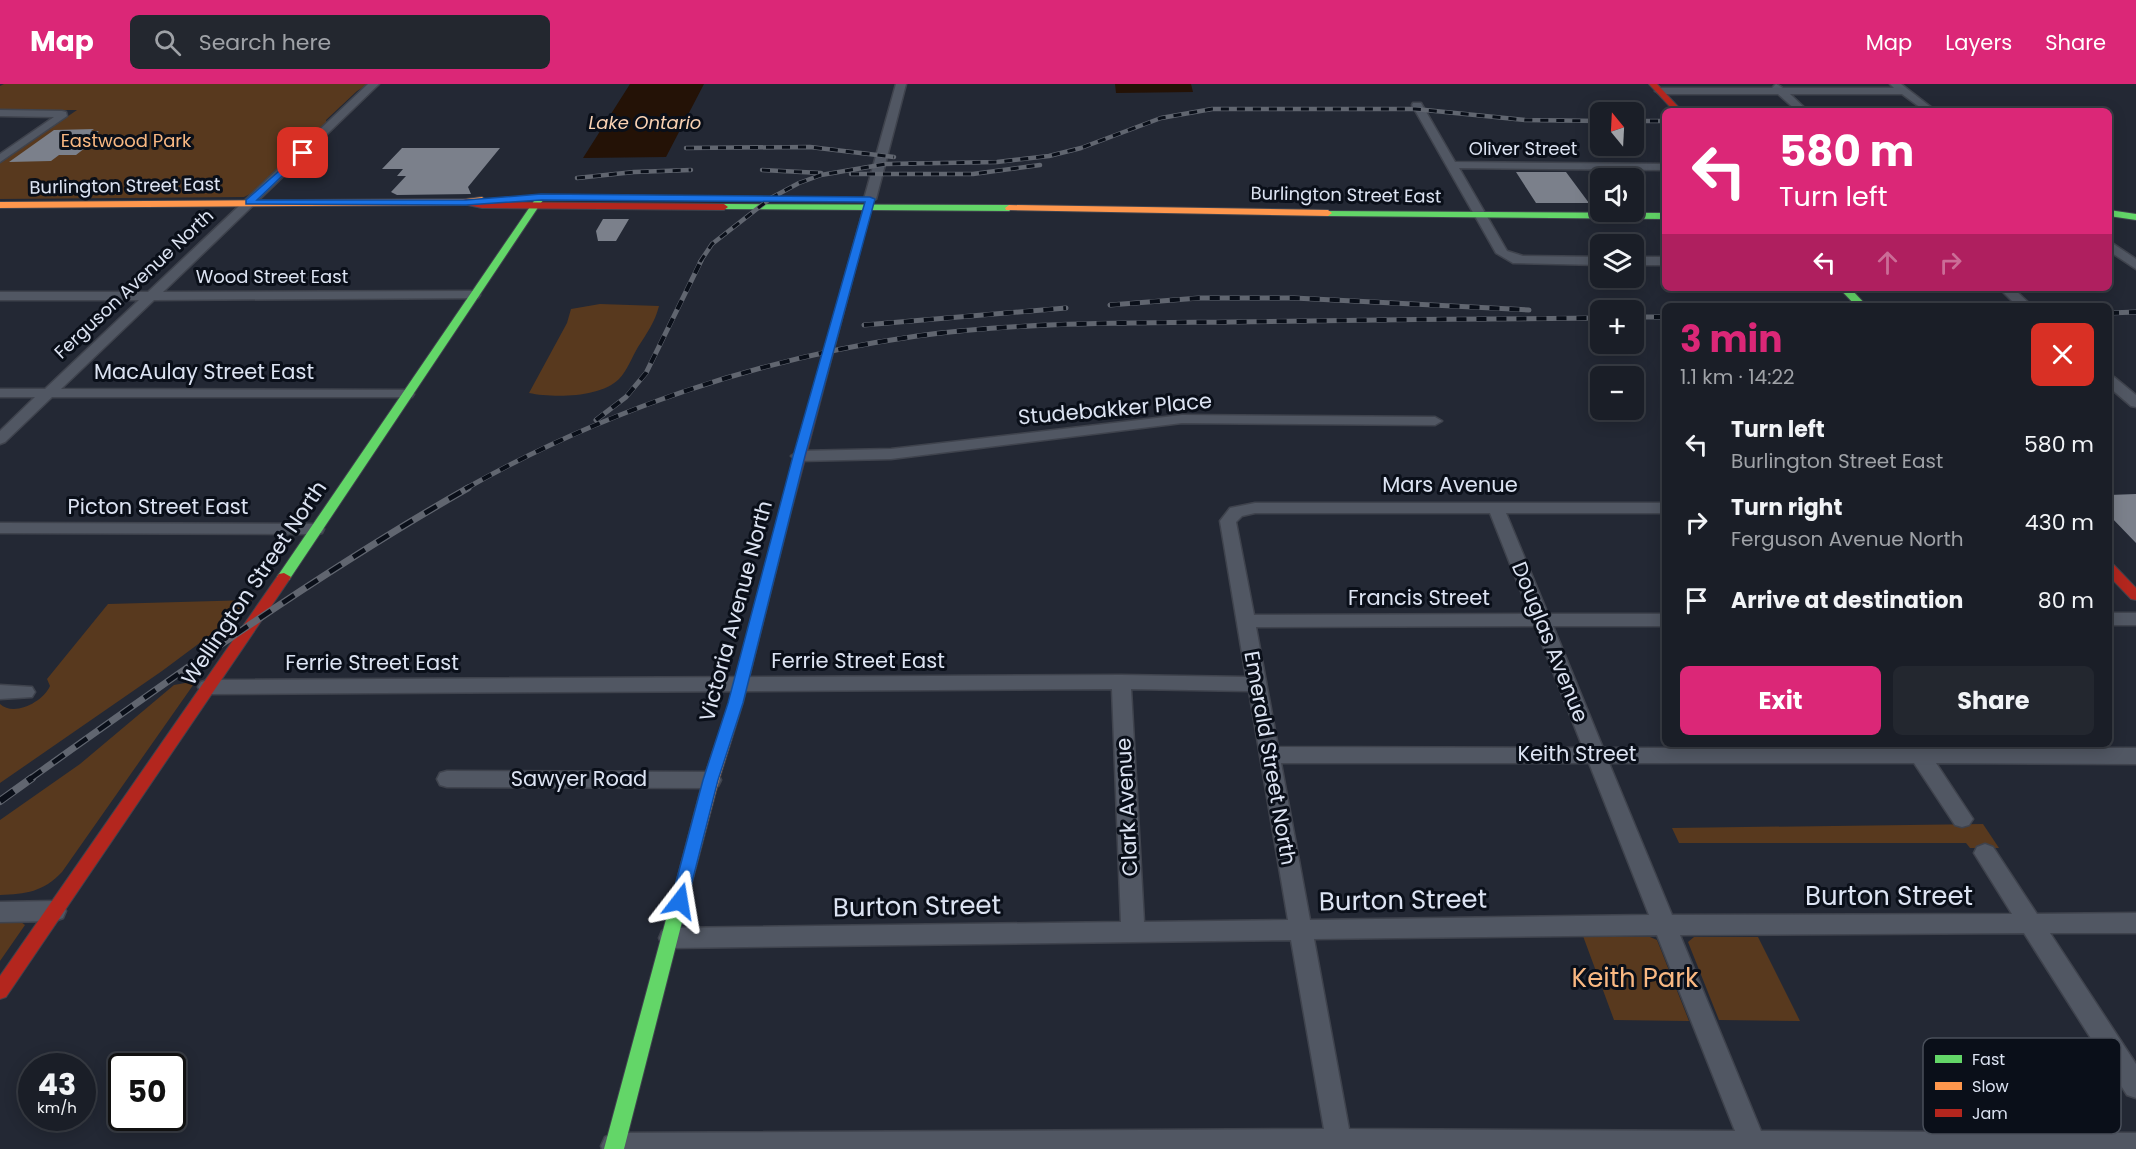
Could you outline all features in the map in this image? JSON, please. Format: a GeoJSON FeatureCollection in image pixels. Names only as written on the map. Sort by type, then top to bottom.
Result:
{"type":"FeatureCollection","features":[{"type":"Feature","properties":{"kind":"main road"},"geometry":{"type":"LineString","coordinates":[[1656,88],[1675,108]]}},
{"type":"Feature","properties":{"kind":"main road","name":"Burlington Street East"},"geometry":{"type":"LineString","coordinates":[[0,205],[539,201],[869,203],[977,209],[1028,207],[1662,216]]}},
{"type":"Feature","properties":{"kind":"main road","name":"Wellington Street North"},"geometry":{"type":"LineString","coordinates":[[0,992],[539,201]]}},
{"type":"Feature","properties":{"kind":"main road","name":"Victoria Avenue North"},"geometry":{"type":"LineString","coordinates":[[614,1148],[711,780],[741,684],[799,456],[869,203]]}},
{"type":"Feature","properties":{"kind":"main road"},"geometry":{"type":"LineString","coordinates":[[2112,214],[2131,217]]}},
{"type":"Feature","properties":{"kind":"main road"},"geometry":{"type":"LineString","coordinates":[[2112,221],[2131,217]]}},
{"type":"Feature","properties":{"kind":"main road"},"geometry":{"type":"LineString","coordinates":[[1847,291],[1859,303]]}},
{"type":"Feature","properties":{"kind":"main road"},"geometry":{"type":"LineString","coordinates":[[2112,571],[2136,596]]}},
{"type":"Feature","properties":{"kind":"street","name":"Ferguson Avenue North"},"geometry":{"type":"LineString","coordinates":[[0,439],[374,84]]}},
{"type":"Feature","properties":{"kind":"street","name":"Victoria Avenue North"},"geometry":{"type":"LineString","coordinates":[[869,203],[901,84]]}},
{"type":"Feature","properties":{"kind":"street"},"geometry":{"type":"LineString","coordinates":[[1656,88],[1900,87],[1927,108]]}},
{"type":"Feature","properties":{"kind":"street"},"geometry":{"type":"LineString","coordinates":[[1776,88],[1799,108]]}},
{"type":"Feature","properties":{"kind":"street"},"geometry":{"type":"LineString","coordinates":[[1417,105],[1502,253],[1514,259],[1590,261]]}},
{"type":"Feature","properties":{"kind":"street"},"geometry":{"type":"LineString","coordinates":[[0,113],[62,114],[0,159]]}},
{"type":"Feature","properties":{"kind":"street","name":"Oliver Street"},"geometry":{"type":"LineString","coordinates":[[1452,165],[1662,167]]}},
{"type":"Feature","properties":{"kind":"street"},"geometry":{"type":"LineString","coordinates":[[2112,247],[2136,265]]}},
{"type":"Feature","properties":{"kind":"street"},"geometry":{"type":"LineString","coordinates":[[1644,261],[1662,261]]}},
{"type":"Feature","properties":{"kind":"street"},"geometry":{"type":"LineString","coordinates":[[2008,291],[2022,303]]}},
{"type":"Feature","properties":{"kind":"street","name":"Wood Street East"},"geometry":{"type":"LineString","coordinates":[[0,296],[151,294],[473,296]]}},
{"type":"Feature","properties":{"kind":"street"},"geometry":{"type":"LineString","coordinates":[[2113,386],[2136,390]]}},
{"type":"Feature","properties":{"kind":"street"},"geometry":{"type":"LineString","coordinates":[[2113,386],[2136,403]]}},
{"type":"Feature","properties":{"kind":"street","name":"MacAulay Street East"},"geometry":{"type":"LineString","coordinates":[[0,393],[407,394]]}},
{"type":"Feature","properties":{"kind":"street","name":"Studebakker Place"},"geometry":{"type":"LineString","coordinates":[[799,456],[891,454],[1182,419],[1436,421]]}},
{"type":"Feature","properties":{"kind":"street","name":"Mars Avenue"},"geometry":{"type":"LineString","coordinates":[[1236,512],[1255,507],[1662,508]]}},
{"type":"Feature","properties":{"kind":"street","name":"Douglas Avenue"},"geometry":{"type":"LineString","coordinates":[[1496,508],[1753,1144]]}},
{"type":"Feature","properties":{"kind":"street","name":"Emerald Street North"},"geometry":{"type":"LineString","coordinates":[[1236,512],[1228,521],[1339,1146]]}},
{"type":"Feature","properties":{"kind":"street","name":"Picton Street East"},"geometry":{"type":"LineString","coordinates":[[0,528],[316,529]]}},
{"type":"Feature","properties":{"kind":"street","name":"Francis Street"},"geometry":{"type":"LineString","coordinates":[[1245,621],[1662,620]]}},
{"type":"Feature","properties":{"kind":"street"},"geometry":{"type":"LineString","coordinates":[[2112,620],[2136,620]]}},
{"type":"Feature","properties":{"kind":"street","name":"Ferrie Street East"},"geometry":{"type":"LineString","coordinates":[[208,687],[1121,682],[1256,684]]}},
{"type":"Feature","properties":{"kind":"street","name":"Clark Avenue"},"geometry":{"type":"LineString","coordinates":[[1121,682],[1133,933]]}},
{"type":"Feature","properties":{"kind":"street"},"geometry":{"type":"LineString","coordinates":[[0,692],[25,692]]}},
{"type":"Feature","properties":{"kind":"street"},"geometry":{"type":"LineString","coordinates":[[1916,749],[1962,819]]}},
{"type":"Feature","properties":{"kind":"street","name":"Keith Street"},"geometry":{"type":"LineString","coordinates":[[1269,755],[1916,749],[2136,756]]}},
{"type":"Feature","properties":{"kind":"street","name":"Sawyer Road"},"geometry":{"type":"LineString","coordinates":[[447,779],[711,780]]}},
{"type":"Feature","properties":{"kind":"street"},"geometry":{"type":"LineString","coordinates":[[1985,853],[2105,1038]]}},
{"type":"Feature","properties":{"kind":"street"},"geometry":{"type":"LineString","coordinates":[[0,912],[55,911]]}},
{"type":"Feature","properties":{"kind":"street","name":"Burton Street"},"geometry":{"type":"LineString","coordinates":[[670,938],[1665,925],[2136,923]]}},
{"type":"Feature","properties":{"kind":"street"},"geometry":{"type":"LineString","coordinates":[[2121,1063],[2136,1086]]}},
{"type":"Feature","properties":{"kind":"street"},"geometry":{"type":"LineString","coordinates":[[614,1148],[1753,1144],[2136,1146]]}},
{"type":"Feature","properties":{"kind":"green space","name":"Eastwood Park"},"geometry":{"type":"Polygon","coordinates":[[[4,84],[369,84],[357,91],[326,120],[327,124],[252,193],[244,197],[0,199],[0,163],[77,110],[0,110],[0,86],[4,84]]]}},
{"type":"Feature","properties":{"kind":"green space"},"geometry":{"type":"Polygon","coordinates":[[[600,304],[659,306],[650,327],[622,376],[611,385],[589,393],[551,396],[529,393],[567,323],[571,309],[600,304]]]}},
{"type":"Feature","properties":{"kind":"green space"},"geometry":{"type":"Polygon","coordinates":[[[252,600],[244,610],[162,671],[0,783],[0,704],[6,708],[20,708],[28,706],[41,697],[50,686],[47,679],[108,604],[252,600]]]}},
{"type":"Feature","properties":{"kind":"green space"},"geometry":{"type":"Polygon","coordinates":[[[196,681],[62,872],[48,884],[34,891],[0,895],[0,820],[80,764],[174,685],[196,681]]]}},
{"type":"Feature","properties":{"kind":"green space"},"geometry":{"type":"Polygon","coordinates":[[[1983,824],[1999,848],[1970,848],[1966,843],[1679,843],[1672,828],[1983,824]]]}},
{"type":"Feature","properties":{"kind":"green space"},"geometry":{"type":"Polygon","coordinates":[[[0,922],[21,922],[25,925],[0,961],[0,922]]]}},
{"type":"Feature","properties":{"kind":"green space","name":"Keith Park"},"geometry":{"type":"Polygon","coordinates":[[[1583,936],[1650,937],[1657,940],[1689,1021],[1614,1020],[1583,936]]]}},
{"type":"Feature","properties":{"kind":"green space"},"geometry":{"type":"Polygon","coordinates":[[[1694,937],[1758,937],[1800,1021],[1719,1020],[1688,942],[1694,937]]]}},
{"type":"Feature","properties":{"kind":"water","name":"Lake Ontario"},"geometry":{"type":"Polygon","coordinates":[[[630,84],[704,84],[666,157],[583,158],[630,84]]]}},
{"type":"Feature","properties":{"kind":"water"},"geometry":{"type":"Polygon","coordinates":[[[1115,84],[1191,84],[1193,92],[1116,93],[1115,84]]]}},
{"type":"Feature","properties":{"kind":"building"},"geometry":{"type":"Polygon","coordinates":[[[94,129],[91,131],[99,131],[92,136],[98,138],[76,155],[59,155],[51,161],[9,162],[54,130],[94,129]]]}},
{"type":"Feature","properties":{"kind":"building"},"geometry":{"type":"Polygon","coordinates":[[[402,148],[500,148],[468,187],[471,194],[397,195],[391,192],[406,176],[397,176],[403,169],[382,169],[402,148]]]}},
{"type":"Feature","properties":{"kind":"building"},"geometry":{"type":"Polygon","coordinates":[[[1516,172],[1566,172],[1589,203],[1536,203],[1516,172]]]}},
{"type":"Feature","properties":{"kind":"building"},"geometry":{"type":"Polygon","coordinates":[[[603,219],[629,219],[616,241],[598,241],[596,231],[603,219]]]}},
{"type":"Feature","properties":{"kind":"building"},"geometry":{"type":"Polygon","coordinates":[[[2136,494],[2136,543],[2112,518],[2112,495],[2136,494]]]}},
{"type":"Feature","properties":{"kind":"railway"},"geometry":{"type":"LineString","coordinates":[[700,262],[712,244],[771,198],[799,183],[821,175],[886,164],[997,162],[1049,156],[1081,148],[1161,118],[1212,109],[1415,109],[1525,120],[1590,121]]}},
{"type":"Feature","properties":{"kind":"railway"},"geometry":{"type":"LineString","coordinates":[[1644,121],[1662,121]]}},
{"type":"Feature","properties":{"kind":"railway"},"geometry":{"type":"LineString","coordinates":[[686,148],[810,147],[894,157]]}},
{"type":"Feature","properties":{"kind":"railway"},"geometry":{"type":"LineString","coordinates":[[851,174],[973,174],[1040,165]]}},
{"type":"Feature","properties":{"kind":"railway"},"geometry":{"type":"LineString","coordinates":[[577,178],[634,172],[691,170]]}},
{"type":"Feature","properties":{"kind":"railway"},"geometry":{"type":"LineString","coordinates":[[762,170],[821,173]]}},
{"type":"Feature","properties":{"kind":"railway"},"geometry":{"type":"LineString","coordinates":[[596,420],[626,397],[646,373],[701,261]]}},
{"type":"Feature","properties":{"kind":"railway"},"geometry":{"type":"LineString","coordinates":[[1110,305],[1199,298],[1294,298],[1529,310]]}},
{"type":"Feature","properties":{"kind":"railway"},"geometry":{"type":"LineString","coordinates":[[864,325],[1066,308]]}},
{"type":"Feature","properties":{"kind":"railway"},"geometry":{"type":"LineString","coordinates":[[2112,313],[2136,312]]}},
{"type":"Feature","properties":{"kind":"railway"},"geometry":{"type":"LineString","coordinates":[[1644,317],[1662,317]]}},
{"type":"Feature","properties":{"kind":"railway"},"geometry":{"type":"LineString","coordinates":[[465,489],[572,435],[684,392],[800,358],[917,336],[995,328],[1074,324],[1590,318]]}},
{"type":"Feature","properties":{"kind":"railway"},"geometry":{"type":"LineString","coordinates":[[30,779],[300,591],[468,488]]}},
{"type":"Feature","properties":{"kind":"railway"},"geometry":{"type":"LineString","coordinates":[[0,801],[32,778]]}},
{"type":"Feature","properties":{"kind":"traffic: fast"},"geometry":{"type":"LineString","coordinates":[[284,577],[541,197]]}},
{"type":"Feature","properties":{"kind":"traffic: fast"},"geometry":{"type":"LineString","coordinates":[[724,207],[1009,208]]}},
{"type":"Feature","properties":{"kind":"traffic: fast"},"geometry":{"type":"LineString","coordinates":[[1328,213],[1662,216]]}},
{"type":"Feature","properties":{"kind":"traffic: fast"},"geometry":{"type":"LineString","coordinates":[[2112,213],[2136,217]]}},
{"type":"Feature","properties":{"kind":"traffic: fast"},"geometry":{"type":"LineString","coordinates":[[1847,291],[1859,303]]}},
{"type":"Feature","properties":{"kind":"traffic: fast"},"geometry":{"type":"LineString","coordinates":[[614,1149],[686,875]]}},
{"type":"Feature","properties":{"kind":"traffic: slow"},"geometry":{"type":"LineString","coordinates":[[0,205],[466,202],[482,200]]}},
{"type":"Feature","properties":{"kind":"traffic: slow"},"geometry":{"type":"LineString","coordinates":[[1009,208],[1328,213]]}},
{"type":"Feature","properties":{"kind":"traffic: slow"},"geometry":{"type":"LineString","coordinates":[[686,875],[711,780],[736,703],[785,512]]}},
{"type":"Feature","properties":{"kind":"traffic: jam"},"geometry":{"type":"LineString","coordinates":[[1653,84],[1675,108]]}},
{"type":"Feature","properties":{"kind":"traffic: jam"},"geometry":{"type":"LineString","coordinates":[[785,512],[870,199]]}},
{"type":"Feature","properties":{"kind":"traffic: jam"},"geometry":{"type":"LineString","coordinates":[[466,202],[482,205],[724,207]]}},
{"type":"Feature","properties":{"kind":"traffic: jam"},"geometry":{"type":"LineString","coordinates":[[2112,571],[2136,596]]}},
{"type":"Feature","properties":{"kind":"traffic: jam"},"geometry":{"type":"LineString","coordinates":[[0,991],[284,577]]}},
{"type":"Feature","properties":{"kind":"route"},"geometry":{"type":"LineString","coordinates":[[303,153],[249,202],[466,202],[541,197],[870,199],[799,456],[736,703],[711,780],[680,901]]}}]}
